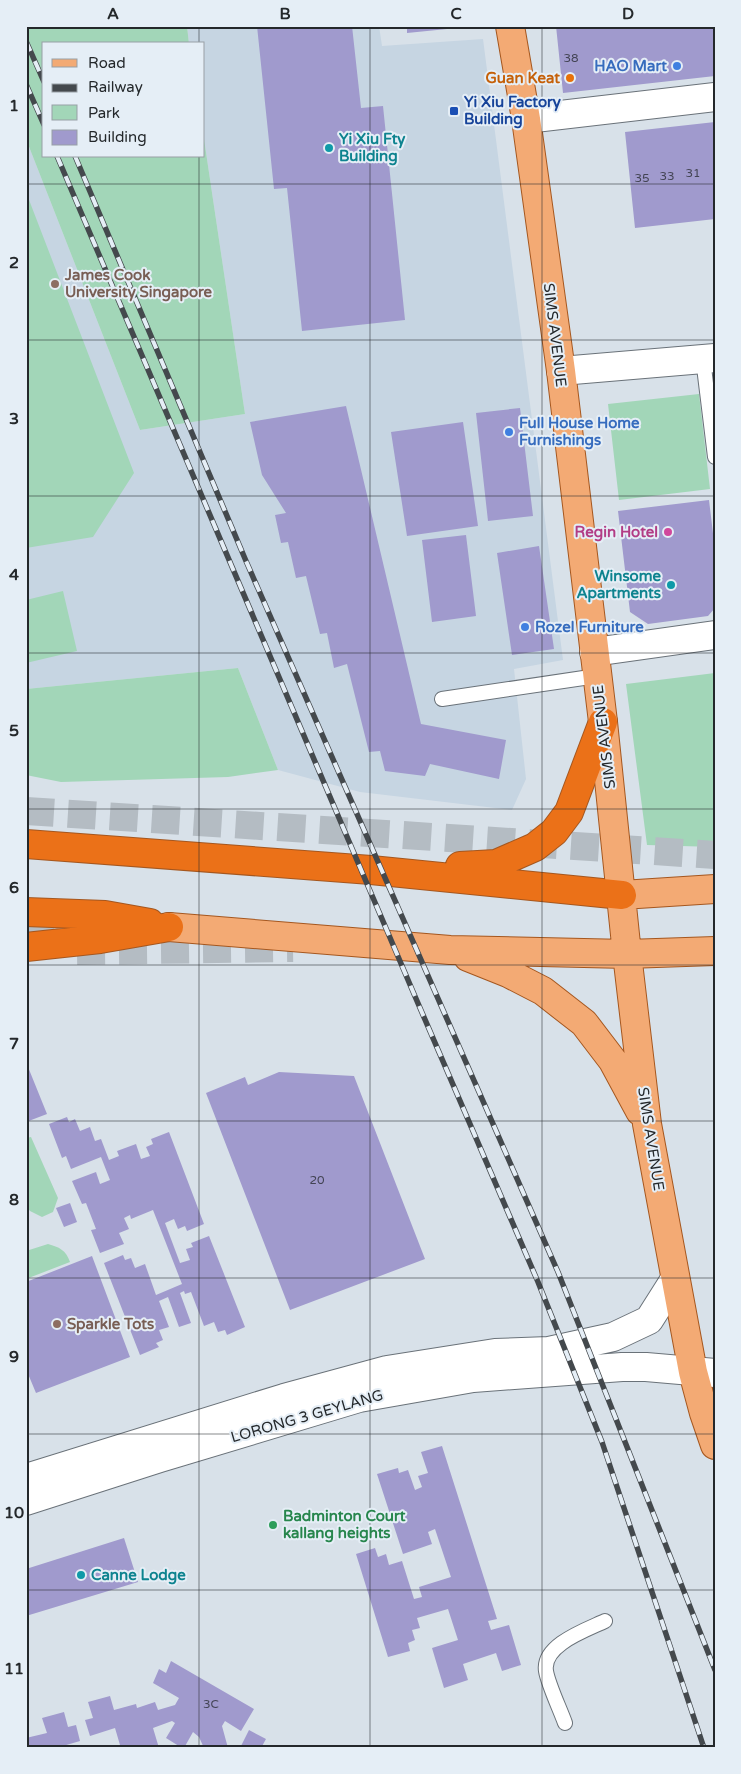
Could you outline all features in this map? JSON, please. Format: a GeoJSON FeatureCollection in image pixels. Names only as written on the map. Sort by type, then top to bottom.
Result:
{"type":"FeatureCollection","features":[{"type":"Feature","properties":{"kind":"highway"},"geometry":{"type":"LineString","coordinates":[[371,870],[496,864],[535,847],[554,832],[569,812],[603,722]]}},
{"type":"Feature","properties":{"kind":"highway"},"geometry":{"type":"LineString","coordinates":[[26,844],[371,870],[622,895]]}},
{"type":"Feature","properties":{"kind":"highway"},"geometry":{"type":"LineString","coordinates":[[26,912],[105,915],[168,927]]}},
{"type":"Feature","properties":{"kind":"highway"},"geometry":{"type":"LineString","coordinates":[[26,947],[100,939],[168,927]]}},
{"type":"Feature","properties":{"kind":"main road","name":"SIMS AVENUE"},"geometry":{"type":"LineString","coordinates":[[510,26],[526,119],[561,371],[603,722],[647,1124],[675,1279],[704,1373],[704,1413],[715,1445]]}},
{"type":"Feature","properties":{"kind":"main road"},"geometry":{"type":"LineString","coordinates":[[622,895],[715,889]]}},
{"type":"Feature","properties":{"kind":"main road"},"geometry":{"type":"LineString","coordinates":[[168,927],[450,950],[627,954],[715,951]]}},
{"type":"Feature","properties":{"kind":"main road"},"geometry":{"type":"LineString","coordinates":[[450,950],[508,973],[543,991],[584,1023],[614,1061],[647,1124]]}},
{"type":"Feature","properties":{"kind":"street"},"geometry":{"type":"LineString","coordinates":[[526,119],[715,97]]}},
{"type":"Feature","properties":{"kind":"street"},"geometry":{"type":"LineString","coordinates":[[561,371],[709,359]]}},
{"type":"Feature","properties":{"kind":"street"},"geometry":{"type":"LineString","coordinates":[[596,664],[715,636]]}},
{"type":"Feature","properties":{"kind":"street","name":"LORONG 3 GEYLANG"},"geometry":{"type":"LineString","coordinates":[[26,1478],[284,1398],[387,1370],[495,1353],[549,1352],[613,1337],[649,1320],[675,1279]]}},
{"type":"Feature","properties":{"kind":"street","name":"LORONG 3 GEYLANG"},"geometry":{"type":"LineString","coordinates":[[26,1501],[359,1398],[473,1378],[622,1367],[646,1367],[704,1373]]}},
{"type":"Feature","properties":{"kind":"lane"},"geometry":{"type":"LineString","coordinates":[[709,359],[715,457]]}},
{"type":"Feature","properties":{"kind":"lane"},"geometry":{"type":"LineString","coordinates":[[442,699],[596,664]]}},
{"type":"Feature","properties":{"kind":"lane"},"geometry":{"type":"LineString","coordinates":[[565,1723],[546,1670],[548,1660],[555,1647],[605,1621]]}},
{"type":"Feature","properties":{"kind":"shaded area"},"geometry":{"type":"Polygon","coordinates":[[[187,26],[379,26],[382,46],[483,39],[563,660],[514,669],[526,779],[512,810],[360,792],[278,770],[238,668],[26,689],[26,139],[140,430],[245,414],[205,146],[205,42],[189,42],[187,26]]]}},
{"type":"Feature","properties":{"kind":"green space"},"geometry":{"type":"Polygon","coordinates":[[[26,26],[187,26],[189,42],[42,42],[42,158],[205,158],[205,146],[245,414],[140,430],[26,139],[26,26]]]}},
{"type":"Feature","properties":{"kind":"green space"},"geometry":{"type":"Polygon","coordinates":[[[26,192],[134,473],[93,537],[26,548],[26,192]]]}},
{"type":"Feature","properties":{"kind":"green space"},"geometry":{"type":"Polygon","coordinates":[[[699,394],[710,489],[619,500],[608,404],[699,394]]]}},
{"type":"Feature","properties":{"kind":"green space"},"geometry":{"type":"Polygon","coordinates":[[[63,591],[77,651],[26,663],[26,600],[63,591]]]}},
{"type":"Feature","properties":{"kind":"green space"},"geometry":{"type":"Polygon","coordinates":[[[238,668],[278,770],[228,777],[61,782],[26,775],[26,689],[238,668]]]}},
{"type":"Feature","properties":{"kind":"green space"},"geometry":{"type":"Polygon","coordinates":[[[715,673],[715,847],[647,845],[626,684],[715,673]]]}},
{"type":"Feature","properties":{"kind":"green space"},"geometry":{"type":"Polygon","coordinates":[[[31,1137],[58,1198],[53,1212],[42,1217],[30,1211],[26,1206],[26,1138],[31,1137]]]}},
{"type":"Feature","properties":{"kind":"green space"},"geometry":{"type":"Polygon","coordinates":[[[48,1244],[62,1250],[70,1262],[26,1279],[26,1251],[48,1244]]]}},
{"type":"Feature","properties":{"kind":"building","name":"Yi Xiu Fty Building"},"geometry":{"type":"Polygon","coordinates":[[[257,26],[352,26],[361,108],[383,106],[405,320],[302,331],[287,188],[274,189],[257,26]]]}},
{"type":"Feature","properties":{"kind":"building"},"geometry":{"type":"Polygon","coordinates":[[[407,26],[457,26],[457,28],[407,33],[407,26]]]}},
{"type":"Feature","properties":{"kind":"building"},"geometry":{"type":"Polygon","coordinates":[[[556,26],[715,26],[715,76],[563,93],[556,26]]]}},
{"type":"Feature","properties":{"kind":"building"},"geometry":{"type":"Polygon","coordinates":[[[715,122],[715,219],[635,228],[625,132],[715,122]]]}},
{"type":"Feature","properties":{"kind":"building"},"geometry":{"type":"Polygon","coordinates":[[[346,406],[421,724],[506,740],[499,779],[430,764],[425,776],[385,771],[380,751],[369,752],[347,664],[334,668],[327,633],[320,634],[306,576],[296,578],[288,542],[281,543],[275,515],[286,513],[262,475],[250,422],[346,406]]]}},
{"type":"Feature","properties":{"kind":"building"},"geometry":{"type":"Polygon","coordinates":[[[520,408],[533,516],[488,521],[476,413],[520,408]]]}},
{"type":"Feature","properties":{"kind":"building"},"geometry":{"type":"Polygon","coordinates":[[[463,422],[478,526],[407,536],[391,432],[463,422]]]}},
{"type":"Feature","properties":{"kind":"building"},"geometry":{"type":"Polygon","coordinates":[[[709,500],[715,550],[715,608],[708,616],[648,624],[630,612],[618,511],[709,500]]]}},
{"type":"Feature","properties":{"kind":"building"},"geometry":{"type":"Polygon","coordinates":[[[466,535],[476,616],[432,622],[422,540],[466,535]]]}},
{"type":"Feature","properties":{"kind":"building"},"geometry":{"type":"Polygon","coordinates":[[[539,546],[554,649],[512,655],[497,553],[539,546]]]}},
{"type":"Feature","properties":{"kind":"building"},"geometry":{"type":"Polygon","coordinates":[[[26,1062],[47,1114],[26,1122],[26,1062]]]}},
{"type":"Feature","properties":{"kind":"building"},"geometry":{"type":"Polygon","coordinates":[[[279,1072],[354,1076],[425,1259],[290,1310],[206,1093],[245,1077],[248,1085],[279,1072]]]}},
{"type":"Feature","properties":{"kind":"building"},"geometry":{"type":"Polygon","coordinates":[[[67,1117],[69,1122],[75,1119],[80,1131],[90,1127],[95,1141],[101,1139],[109,1160],[119,1156],[117,1151],[136,1144],[141,1159],[150,1156],[146,1147],[153,1144],[151,1139],[169,1132],[204,1224],[187,1231],[185,1226],[178,1229],[174,1219],[165,1223],[180,1263],[190,1260],[186,1249],[193,1247],[191,1243],[209,1236],[245,1327],[227,1335],[225,1330],[218,1332],[214,1322],[204,1326],[191,1292],[185,1294],[184,1291],[180,1293],[191,1323],[179,1327],[168,1297],[159,1301],[169,1327],[159,1330],[163,1340],[156,1343],[159,1347],[140,1355],[104,1263],[123,1255],[125,1260],[131,1258],[135,1268],[145,1264],[156,1295],[182,1284],[153,1210],[131,1219],[130,1215],[124,1218],[129,1229],[119,1233],[124,1244],[100,1253],[91,1230],[96,1229],[86,1203],[82,1204],[72,1181],[96,1172],[100,1184],[110,1180],[101,1157],[71,1169],[66,1156],[62,1158],[49,1124],[67,1117]]]}},
{"type":"Feature","properties":{"kind":"building"},"geometry":{"type":"Polygon","coordinates":[[[70,1203],[77,1222],[64,1227],[56,1208],[70,1203]]]}},
{"type":"Feature","properties":{"kind":"building"},"geometry":{"type":"Polygon","coordinates":[[[92,1256],[130,1357],[36,1393],[26,1369],[26,1282],[92,1256]]]}},
{"type":"Feature","properties":{"kind":"building"},"geometry":{"type":"Polygon","coordinates":[[[442,1446],[497,1619],[488,1621],[491,1630],[509,1625],[521,1665],[502,1671],[496,1653],[463,1664],[468,1680],[444,1688],[432,1648],[458,1640],[448,1609],[417,1618],[420,1628],[412,1630],[415,1640],[408,1643],[410,1651],[388,1657],[356,1554],[375,1548],[378,1557],[386,1554],[389,1565],[402,1561],[414,1599],[422,1597],[419,1587],[451,1577],[435,1529],[428,1532],[432,1544],[403,1554],[377,1474],[398,1468],[399,1473],[408,1470],[415,1490],[422,1487],[418,1476],[428,1473],[421,1452],[442,1446]]]}},
{"type":"Feature","properties":{"kind":"building","name":"Canne Lodge"},"geometry":{"type":"Polygon","coordinates":[[[124,1538],[138,1582],[26,1616],[26,1569],[124,1538]]]}},
{"type":"Feature","properties":{"kind":"building"},"geometry":{"type":"Polygon","coordinates":[[[171,1661],[254,1709],[241,1731],[225,1721],[222,1726],[228,1748],[204,1748],[199,1737],[193,1732],[184,1748],[182,1748],[166,1738],[175,1723],[172,1721],[153,1728],[159,1748],[111,1748],[120,1745],[115,1728],[90,1736],[85,1720],[93,1718],[88,1702],[110,1696],[114,1710],[136,1704],[137,1708],[155,1702],[158,1710],[175,1705],[179,1698],[153,1683],[159,1669],[166,1673],[171,1661]]]}},
{"type":"Feature","properties":{"kind":"building"},"geometry":{"type":"Polygon","coordinates":[[[64,1712],[68,1727],[76,1725],[80,1741],[56,1748],[26,1748],[26,1738],[47,1733],[42,1718],[64,1712]]]}},
{"type":"Feature","properties":{"kind":"building"},"geometry":{"type":"Polygon","coordinates":[[[249,1730],[266,1739],[261,1748],[240,1748],[249,1730]]]}},
{"type":"Feature","properties":{"kind":"tunnel"},"geometry":{"type":"LineString","coordinates":[[26,811],[715,855]]}},
{"type":"Feature","properties":{"kind":"tunnel"},"geometry":{"type":"LineString","coordinates":[[26,931],[75,934]]}},
{"type":"Feature","properties":{"kind":"tunnel"},"geometry":{"type":"LineString","coordinates":[[77,951],[293,948]]}},
{"type":"Feature","properties":{"kind":"railway"},"geometry":{"type":"LineString","coordinates":[[26,41],[42,77]]}},
{"type":"Feature","properties":{"kind":"railway"},"geometry":{"type":"LineString","coordinates":[[26,84],[42,120]]}},
{"type":"Feature","properties":{"kind":"railway"},"geometry":{"type":"LineString","coordinates":[[58,158],[538,1282],[602,1442],[704,1748]]}},
{"type":"Feature","properties":{"kind":"railway"},"geometry":{"type":"LineString","coordinates":[[76,158],[246,561],[558,1272],[715,1670]]}},
{"type":"Feature","properties":{"kind":"place","name":"HAO Mart"},"geometry":{"type":"Point","coordinates":[677,66]}},
{"type":"Feature","properties":{"kind":"place","name":"Guan Keat"},"geometry":{"type":"Point","coordinates":[570,78]}},
{"type":"Feature","properties":{"kind":"place","name":"Yi Xiu Factory Building"},"geometry":{"type":"Point","coordinates":[454,111]}},
{"type":"Feature","properties":{"kind":"place","name":"Yi Xiu Fty Building"},"geometry":{"type":"Point","coordinates":[329,148]}},
{"type":"Feature","properties":{"kind":"place","name":"James Cook University Singapore"},"geometry":{"type":"Point","coordinates":[55,284]}},
{"type":"Feature","properties":{"kind":"place","name":"Full House Home Furnishings"},"geometry":{"type":"Point","coordinates":[509,432]}},
{"type":"Feature","properties":{"kind":"place","name":"Regin Hotel"},"geometry":{"type":"Point","coordinates":[668,532]}},
{"type":"Feature","properties":{"kind":"place","name":"Winsome Apartments"},"geometry":{"type":"Point","coordinates":[671,585]}},
{"type":"Feature","properties":{"kind":"place","name":"Rozel Furniture"},"geometry":{"type":"Point","coordinates":[525,627]}},
{"type":"Feature","properties":{"kind":"place","name":"Sparkle Tots"},"geometry":{"type":"Point","coordinates":[57,1324]}},
{"type":"Feature","properties":{"kind":"place","name":"Badminton Court kallang heights"},"geometry":{"type":"Point","coordinates":[273,1525]}},
{"type":"Feature","properties":{"kind":"place","name":"Canne Lodge"},"geometry":{"type":"Point","coordinates":[81,1575]}}]}
